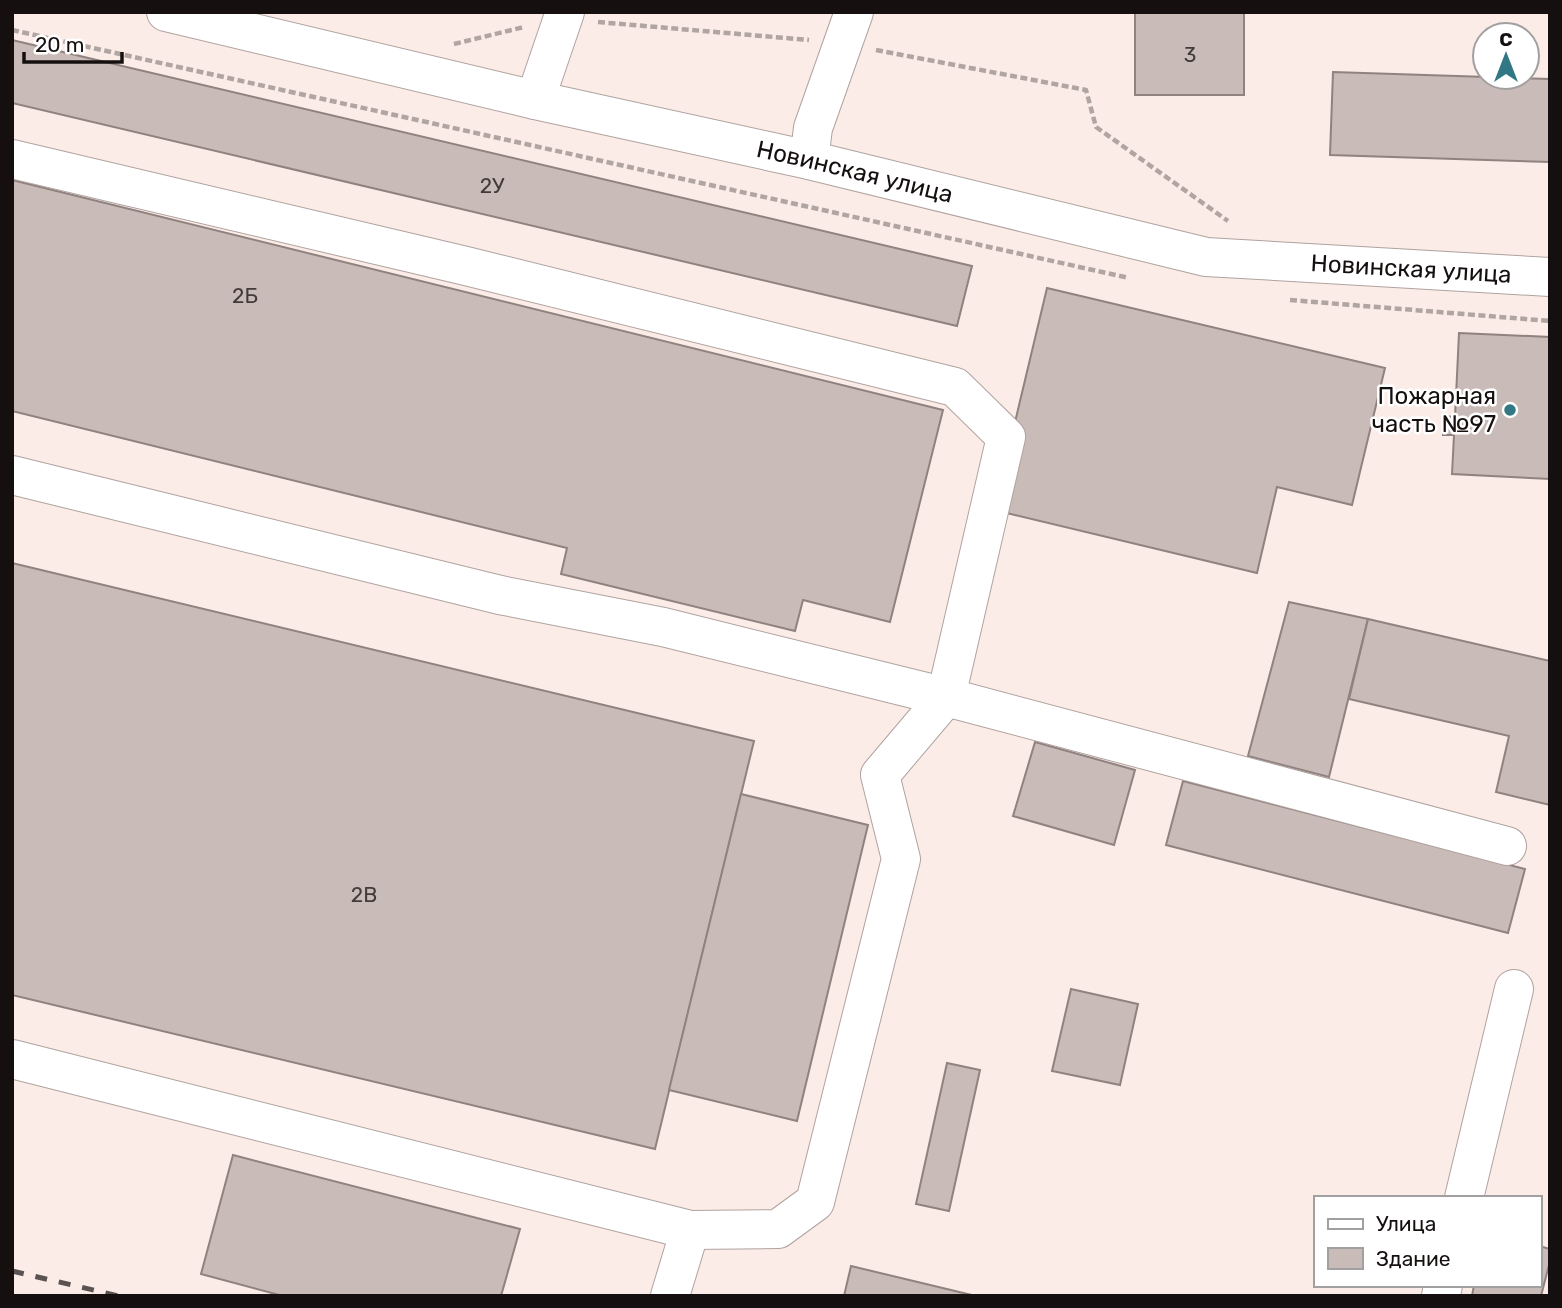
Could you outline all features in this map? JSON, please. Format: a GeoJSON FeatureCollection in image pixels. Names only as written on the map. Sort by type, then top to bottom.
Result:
{"type":"FeatureCollection","features":[{"type":"Feature","properties":{"kind":"main road","name":"Новинская улица"},"geometry":{"type":"LineString","coordinates":[[166,12],[535,100],[808,160],[1206,257],[1550,277]]}},
{"type":"Feature","properties":{"kind":"main road"},"geometry":{"type":"LineString","coordinates":[[535,100],[565,12]]}},
{"type":"Feature","properties":{"kind":"main road"},"geometry":{"type":"LineString","coordinates":[[808,160],[813,128],[854,12]]}},
{"type":"Feature","properties":{"kind":"main road"},"geometry":{"type":"LineString","coordinates":[[12,159],[466,266],[955,387],[1006,437],[946,697],[880,775],[901,859],[816,1202],[778,1229],[690,1230],[12,1059]]}},
{"type":"Feature","properties":{"kind":"main road"},"geometry":{"type":"LineString","coordinates":[[12,475],[500,595],[663,627],[946,697],[1507,846]]}},
{"type":"Feature","properties":{"kind":"main road"},"geometry":{"type":"LineString","coordinates":[[1464,1196],[1514,989]]}},
{"type":"Feature","properties":{"kind":"main road"},"geometry":{"type":"LineString","coordinates":[[670,1296],[690,1230]]}},
{"type":"Feature","properties":{"kind":"path"},"geometry":{"type":"LineString","coordinates":[[12,30],[1137,279]]}},
{"type":"Feature","properties":{"kind":"path"},"geometry":{"type":"LineString","coordinates":[[1287,300],[1550,321]]}},
{"type":"Feature","properties":{"kind":"building"},"geometry":{"type":"Polygon","coordinates":[[[1135,12],[1244,12],[1244,95],[1135,95],[1135,12]]]}},
{"type":"Feature","properties":{"kind":"building"},"geometry":{"type":"Polygon","coordinates":[[[12,40],[972,266],[957,326],[12,103],[12,40]]]}},
{"type":"Feature","properties":{"kind":"building"},"geometry":{"type":"Polygon","coordinates":[[[1333,72],[1471,76],[1471,91],[1541,91],[1541,79],[1550,79],[1550,162],[1330,155],[1333,72]]]}},
{"type":"Feature","properties":{"kind":"building"},"geometry":{"type":"Polygon","coordinates":[[[12,180],[943,410],[890,622],[803,600],[795,631],[561,574],[567,548],[12,411],[12,180]]]}},
{"type":"Feature","properties":{"kind":"building"},"geometry":{"type":"Polygon","coordinates":[[[1047,288],[1385,368],[1352,505],[1277,487],[1257,573],[994,510],[1047,288]]]}},
{"type":"Feature","properties":{"kind":"building"},"geometry":{"type":"Polygon","coordinates":[[[1459,333],[1550,337],[1550,479],[1452,474],[1454,435],[1443,435],[1444,416],[1455,417],[1459,333]]]}},
{"type":"Feature","properties":{"kind":"building"},"geometry":{"type":"Polygon","coordinates":[[[12,563],[754,741],[655,1149],[12,995],[12,563]]]}},
{"type":"Feature","properties":{"kind":"building"},"geometry":{"type":"Polygon","coordinates":[[[1289,602],[1368,619],[1329,777],[1248,756],[1289,602]]]}},
{"type":"Feature","properties":{"kind":"building"},"geometry":{"type":"Polygon","coordinates":[[[1368,619],[1550,661],[1550,805],[1496,792],[1509,736],[1349,699],[1368,619]]]}},
{"type":"Feature","properties":{"kind":"building"},"geometry":{"type":"Polygon","coordinates":[[[1035,742],[1135,770],[1114,845],[1013,816],[1035,742]]]}},
{"type":"Feature","properties":{"kind":"building"},"geometry":{"type":"Polygon","coordinates":[[[1183,781],[1525,869],[1508,933],[1166,845],[1183,781]]]}},
{"type":"Feature","properties":{"kind":"building"},"geometry":{"type":"Polygon","coordinates":[[[741,794],[868,825],[797,1121],[669,1090],[741,794]]]}},
{"type":"Feature","properties":{"kind":"building"},"geometry":{"type":"Polygon","coordinates":[[[1071,989],[1138,1004],[1120,1085],[1052,1071],[1071,989]]]}},
{"type":"Feature","properties":{"kind":"building"},"geometry":{"type":"Polygon","coordinates":[[[947,1063],[980,1070],[949,1211],[916,1204],[947,1063]]]}},
{"type":"Feature","properties":{"kind":"building"},"geometry":{"type":"Polygon","coordinates":[[[233,1155],[520,1229],[501,1296],[283,1296],[201,1274],[233,1155]]]}},
{"type":"Feature","properties":{"kind":"building"},"geometry":{"type":"Polygon","coordinates":[[[1541,1247],[1550,1249],[1550,1261],[1541,1296],[1472,1296],[1474,1287],[1541,1287],[1541,1247]]]}},
{"type":"Feature","properties":{"kind":"building"},"geometry":{"type":"Polygon","coordinates":[[[851,1266],[976,1296],[844,1296],[851,1266]]]}},
{"type":"Feature","properties":{"kind":"railway"},"geometry":{"type":"LineString","coordinates":[[12,1271],[119,1296]]}},
{"type":"Feature","properties":{"kind":"place","name":"Пожарная часть №97"},"geometry":{"type":"Point","coordinates":[1510,410]}}]}
